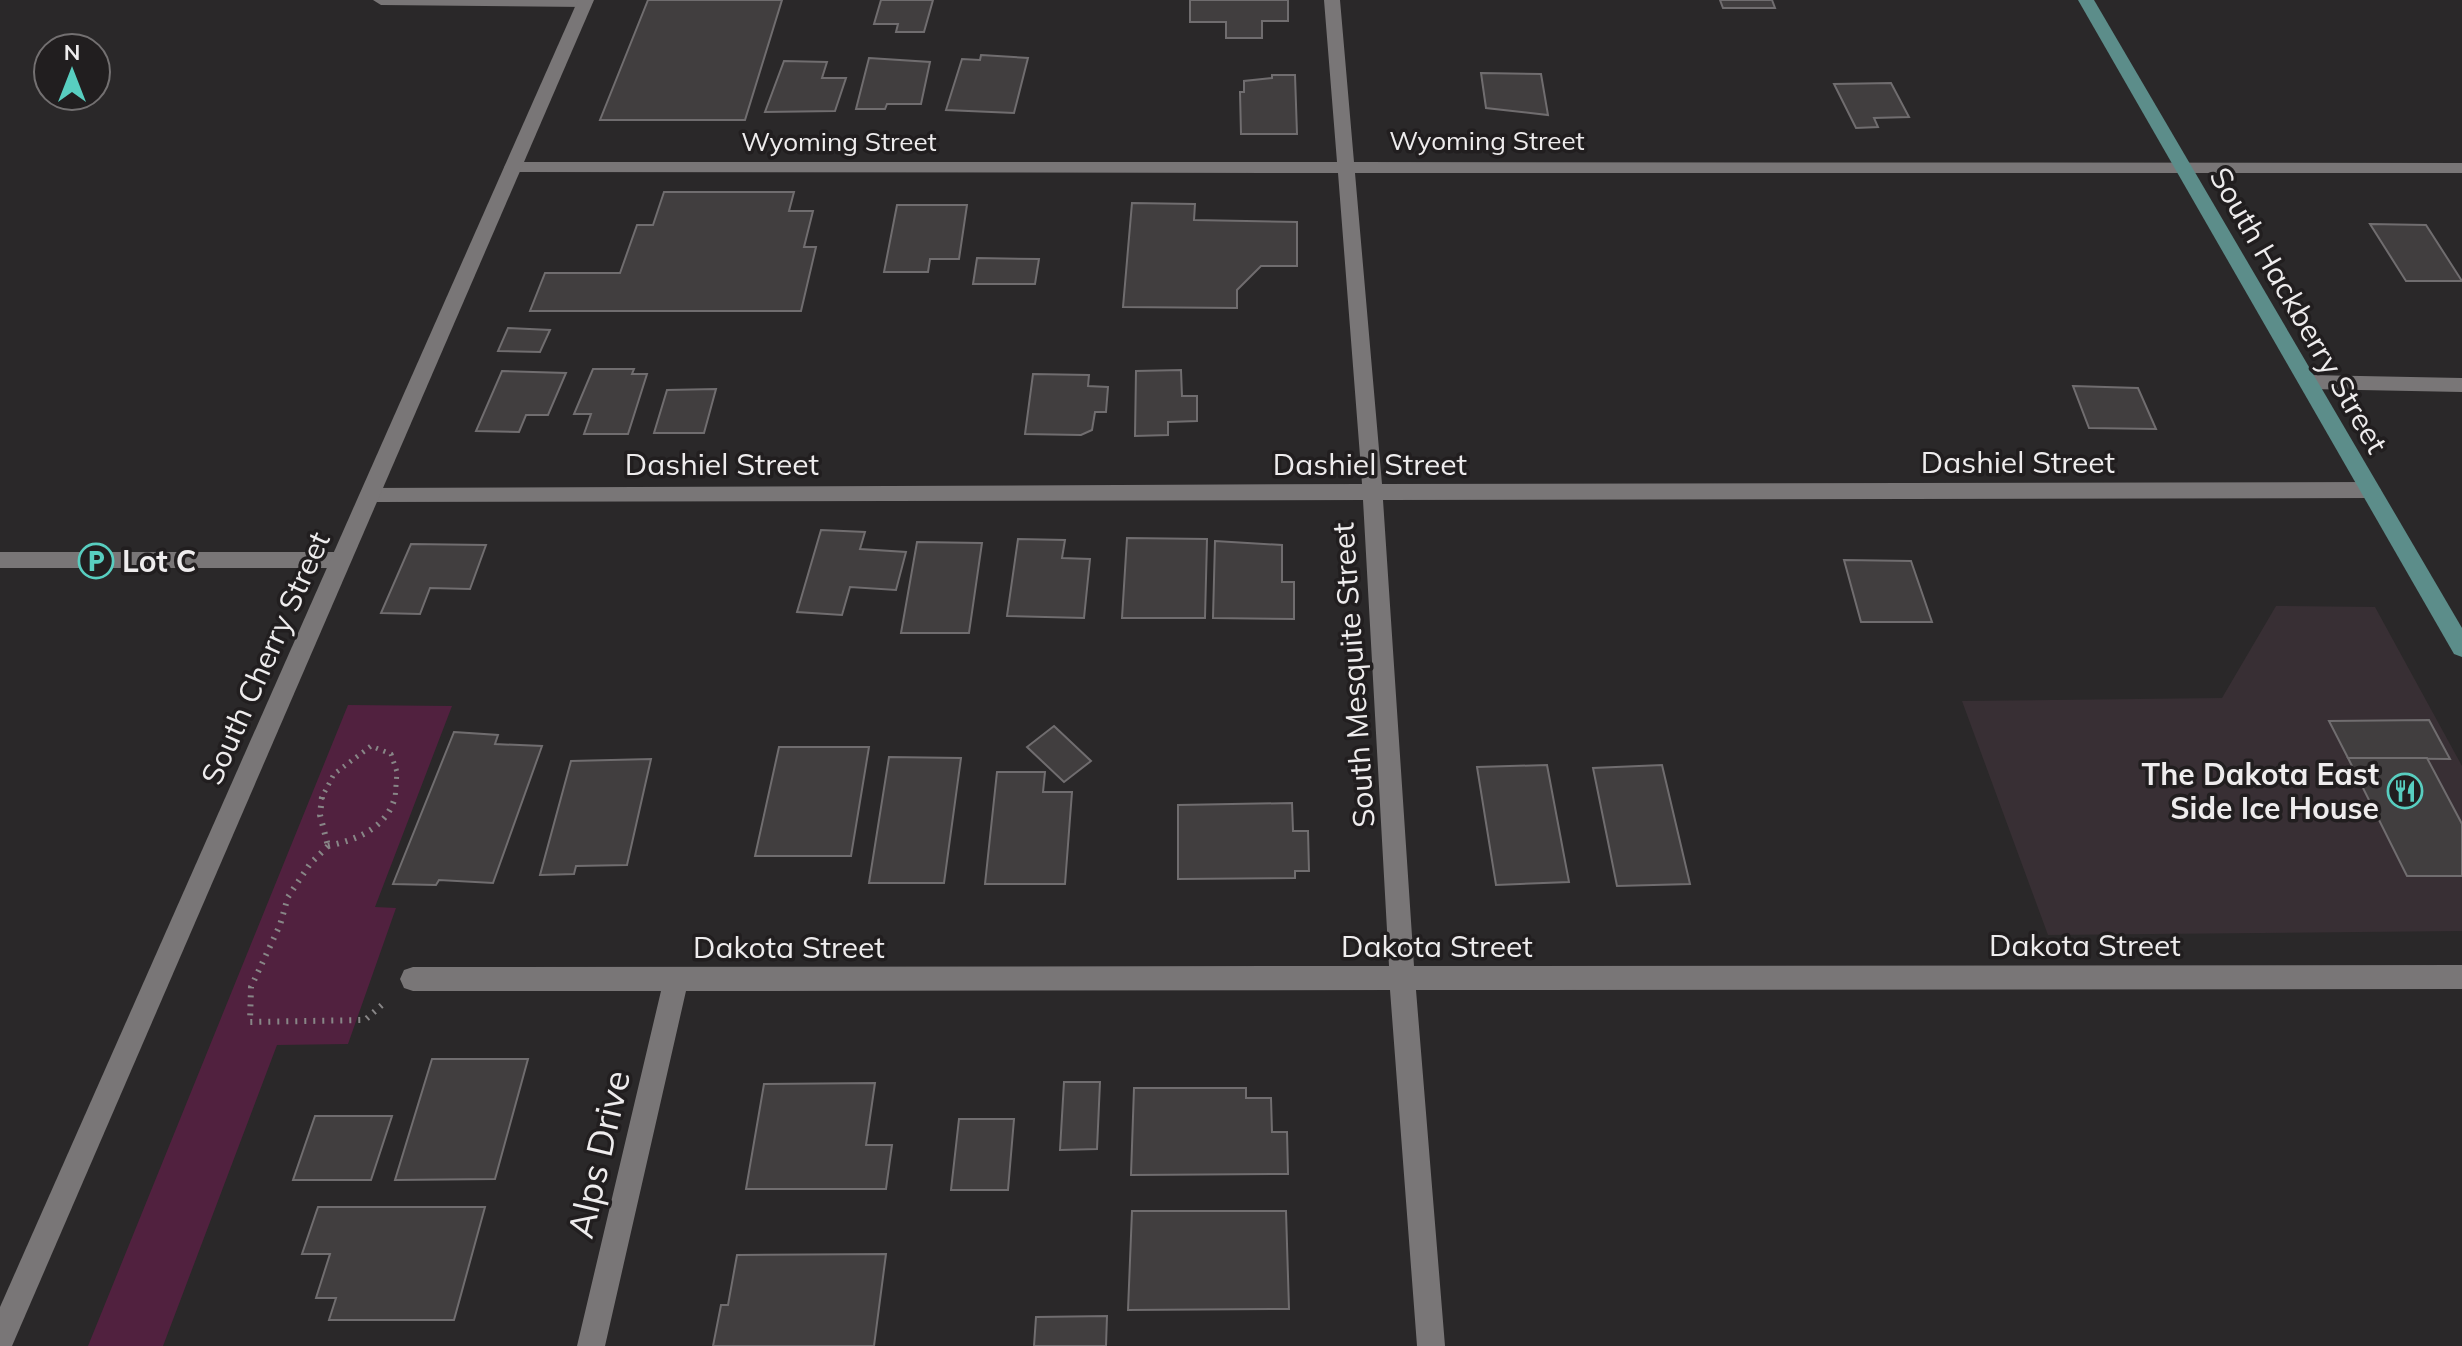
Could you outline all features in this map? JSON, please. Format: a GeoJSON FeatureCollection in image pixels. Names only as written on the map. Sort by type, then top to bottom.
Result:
{"type":"FeatureCollection","features":[{"type":"Feature","properties":{"kind":"main road","name":"South Hackberry Street"},"geometry":{"type":"LineString","coordinates":[[2086,0],[2462,648]]}},
{"type":"Feature","properties":{"kind":"street"},"geometry":{"type":"LineString","coordinates":[[381,0],[585,1]]}},
{"type":"Feature","properties":{"kind":"street","name":"South Mesquite Street"},"geometry":{"type":"LineString","coordinates":[[1332,0],[1371,494],[1402,978],[1431,1346]]}},
{"type":"Feature","properties":{"kind":"street","name":"South Cherry Street"},"geometry":{"type":"LineString","coordinates":[[0,1340],[585,1]]}},
{"type":"Feature","properties":{"kind":"street","name":"Wyoming Street"},"geometry":{"type":"LineString","coordinates":[[512,167],[1345,165],[2462,168]]}},
{"type":"Feature","properties":{"kind":"street"},"geometry":{"type":"LineString","coordinates":[[2309,382],[2462,385]]}},
{"type":"Feature","properties":{"kind":"street","name":"Dashiel Street"},"geometry":{"type":"LineString","coordinates":[[370,494],[2371,490]]}},
{"type":"Feature","properties":{"kind":"street"},"geometry":{"type":"LineString","coordinates":[[0,560],[341,560]]}},
{"type":"Feature","properties":{"kind":"street","name":"Dakota Street"},"geometry":{"type":"LineString","coordinates":[[413,979],[2462,977]]}},
{"type":"Feature","properties":{"kind":"street","name":"Alps Drive"},"geometry":{"type":"LineString","coordinates":[[591,1346],[676,979]]}},
{"type":"Feature","properties":{"kind":"path"},"geometry":{"type":"LineString","coordinates":[[328,846],[319,827],[320,802],[332,775],[350,755],[371,746],[391,754],[399,779],[390,810],[375,831],[352,843],[328,846],[310,864],[288,897],[280,925],[251,987],[250,1022],[365,1020],[413,979]]}},
{"type":"Feature","properties":{"kind":"shaded area"},"geometry":{"type":"Polygon","coordinates":[[[2276,606],[2375,607],[2462,766],[2462,931],[2048,935],[1962,701],[2222,698],[2276,606]]]}},
{"type":"Feature","properties":{"kind":"shaded area"},"geometry":{"type":"Polygon","coordinates":[[[348,705],[452,706],[375,907],[396,908],[348,1044],[277,1045],[163,1346],[88,1346],[348,705]]]}},
{"type":"Feature","properties":{"kind":"building"},"geometry":{"type":"Polygon","coordinates":[[[648,0],[782,0],[745,120],[600,120],[648,0]]]}},
{"type":"Feature","properties":{"kind":"building"},"geometry":{"type":"Polygon","coordinates":[[[881,0],[933,0],[924,32],[896,32],[898,24],[874,24],[881,0]]]}},
{"type":"Feature","properties":{"kind":"building"},"geometry":{"type":"Polygon","coordinates":[[[1190,0],[1288,0],[1288,21],[1262,21],[1262,38],[1226,38],[1226,22],[1190,22],[1190,0]]]}},
{"type":"Feature","properties":{"kind":"building"},"geometry":{"type":"Polygon","coordinates":[[[1720,0],[1772,0],[1775,8],[1723,8],[1720,0]]]}},
{"type":"Feature","properties":{"kind":"building"},"geometry":{"type":"Polygon","coordinates":[[[981,55],[1028,58],[1014,113],[946,110],[962,59],[980,60],[981,55]]]}},
{"type":"Feature","properties":{"kind":"building"},"geometry":{"type":"Polygon","coordinates":[[[869,58],[930,62],[921,104],[887,104],[885,109],[856,109],[869,58]]]}},
{"type":"Feature","properties":{"kind":"building"},"geometry":{"type":"Polygon","coordinates":[[[784,61],[827,62],[822,78],[846,78],[835,111],[765,112],[784,61]]]}},
{"type":"Feature","properties":{"kind":"building"},"geometry":{"type":"Polygon","coordinates":[[[1481,73],[1541,74],[1548,115],[1486,108],[1481,73]]]}},
{"type":"Feature","properties":{"kind":"building"},"geometry":{"type":"Polygon","coordinates":[[[1272,75],[1295,75],[1297,134],[1241,134],[1240,92],[1244,92],[1244,81],[1272,78],[1272,75]]]}},
{"type":"Feature","properties":{"kind":"building"},"geometry":{"type":"Polygon","coordinates":[[[1891,83],[1909,117],[1874,118],[1878,127],[1856,128],[1834,84],[1891,83]]]}},
{"type":"Feature","properties":{"kind":"building"},"geometry":{"type":"Polygon","coordinates":[[[664,192],[794,192],[789,211],[813,211],[804,247],[816,247],[801,311],[530,311],[545,273],[620,273],[637,225],[653,225],[664,192]]]}},
{"type":"Feature","properties":{"kind":"building"},"geometry":{"type":"Polygon","coordinates":[[[1132,203],[1195,204],[1194,220],[1297,222],[1297,266],[1261,266],[1237,290],[1237,308],[1123,307],[1132,203]]]}},
{"type":"Feature","properties":{"kind":"building"},"geometry":{"type":"Polygon","coordinates":[[[897,205],[967,205],[959,259],[930,259],[928,272],[884,272],[897,205]]]}},
{"type":"Feature","properties":{"kind":"building"},"geometry":{"type":"Polygon","coordinates":[[[2370,224],[2426,225],[2462,281],[2406,281],[2370,224]]]}},
{"type":"Feature","properties":{"kind":"building"},"geometry":{"type":"Polygon","coordinates":[[[977,258],[1039,259],[1035,284],[973,284],[977,258]]]}},
{"type":"Feature","properties":{"kind":"building"},"geometry":{"type":"Polygon","coordinates":[[[508,328],[550,330],[540,352],[498,351],[508,328]]]}},
{"type":"Feature","properties":{"kind":"building"},"geometry":{"type":"Polygon","coordinates":[[[593,369],[634,369],[632,374],[647,374],[628,434],[584,434],[591,414],[574,414],[593,369]]]}},
{"type":"Feature","properties":{"kind":"building"},"geometry":{"type":"Polygon","coordinates":[[[1181,370],[1182,396],[1197,396],[1197,421],[1168,422],[1168,435],[1135,436],[1136,371],[1181,370]]]}},
{"type":"Feature","properties":{"kind":"building"},"geometry":{"type":"Polygon","coordinates":[[[502,371],[566,373],[548,415],[526,415],[519,432],[476,431],[502,371]]]}},
{"type":"Feature","properties":{"kind":"building"},"geometry":{"type":"Polygon","coordinates":[[[1033,374],[1089,375],[1088,386],[1108,387],[1106,412],[1095,412],[1092,430],[1081,435],[1025,434],[1033,374]]]}},
{"type":"Feature","properties":{"kind":"building"},"geometry":{"type":"Polygon","coordinates":[[[2073,386],[2138,388],[2156,429],[2089,428],[2073,386]]]}},
{"type":"Feature","properties":{"kind":"building"},"geometry":{"type":"Polygon","coordinates":[[[716,389],[704,433],[654,433],[667,390],[716,389]]]}},
{"type":"Feature","properties":{"kind":"building"},"geometry":{"type":"Polygon","coordinates":[[[821,530],[865,532],[860,549],[906,552],[896,590],[850,587],[842,615],[797,612],[821,530]]]}},
{"type":"Feature","properties":{"kind":"building"},"geometry":{"type":"Polygon","coordinates":[[[1127,538],[1207,539],[1205,618],[1122,618],[1127,538]]]}},
{"type":"Feature","properties":{"kind":"building"},"geometry":{"type":"Polygon","coordinates":[[[1018,539],[1065,540],[1062,558],[1090,559],[1084,618],[1007,616],[1018,539]]]}},
{"type":"Feature","properties":{"kind":"building"},"geometry":{"type":"Polygon","coordinates":[[[1215,541],[1282,545],[1282,582],[1294,582],[1294,619],[1213,618],[1215,541]]]}},
{"type":"Feature","properties":{"kind":"building"},"geometry":{"type":"Polygon","coordinates":[[[917,542],[982,543],[969,633],[901,633],[917,542]]]}},
{"type":"Feature","properties":{"kind":"building"},"geometry":{"type":"Polygon","coordinates":[[[411,544],[486,545],[470,589],[430,588],[420,614],[381,613],[411,544]]]}},
{"type":"Feature","properties":{"kind":"building"},"geometry":{"type":"Polygon","coordinates":[[[1844,560],[1911,561],[1932,622],[1861,622],[1844,560]]]}},
{"type":"Feature","properties":{"kind":"building"},"geometry":{"type":"Polygon","coordinates":[[[2429,720],[2450,759],[2348,758],[2329,721],[2429,720]]]}},
{"type":"Feature","properties":{"kind":"building"},"geometry":{"type":"Polygon","coordinates":[[[1054,726],[1091,761],[1064,782],[1027,747],[1054,726]]]}},
{"type":"Feature","properties":{"kind":"building"},"geometry":{"type":"Polygon","coordinates":[[[454,732],[498,735],[495,744],[542,746],[493,883],[439,880],[436,885],[393,884],[454,732]]]}},
{"type":"Feature","properties":{"kind":"building"},"geometry":{"type":"Polygon","coordinates":[[[779,747],[869,747],[851,856],[755,856],[779,747]]]}},
{"type":"Feature","properties":{"kind":"building"},"geometry":{"type":"Polygon","coordinates":[[[889,757],[961,758],[944,883],[869,883],[889,757]]]}},
{"type":"Feature","properties":{"kind":"building","name":"The Dakota East Side Ice House"},"geometry":{"type":"Polygon","coordinates":[[[2348,758],[2427,758],[2462,824],[2462,876],[2407,876],[2348,758]]]}},
{"type":"Feature","properties":{"kind":"building"},"geometry":{"type":"Polygon","coordinates":[[[651,759],[627,865],[576,866],[574,874],[540,875],[571,761],[651,759]]]}},
{"type":"Feature","properties":{"kind":"building"},"geometry":{"type":"Polygon","coordinates":[[[1547,765],[1569,882],[1496,885],[1477,767],[1547,765]]]}},
{"type":"Feature","properties":{"kind":"building"},"geometry":{"type":"Polygon","coordinates":[[[1662,765],[1690,884],[1617,886],[1593,768],[1662,765]]]}},
{"type":"Feature","properties":{"kind":"building"},"geometry":{"type":"Polygon","coordinates":[[[997,772],[1045,772],[1043,792],[1072,792],[1065,884],[985,884],[997,772]]]}},
{"type":"Feature","properties":{"kind":"building"},"geometry":{"type":"Polygon","coordinates":[[[1292,803],[1293,831],[1308,831],[1309,871],[1295,871],[1295,878],[1178,879],[1178,805],[1292,803]]]}},
{"type":"Feature","properties":{"kind":"building"},"geometry":{"type":"Polygon","coordinates":[[[432,1059],[528,1059],[495,1179],[395,1180],[432,1059]]]}},
{"type":"Feature","properties":{"kind":"building"},"geometry":{"type":"Polygon","coordinates":[[[1064,1082],[1100,1082],[1097,1149],[1060,1150],[1064,1082]]]}},
{"type":"Feature","properties":{"kind":"building"},"geometry":{"type":"Polygon","coordinates":[[[875,1083],[866,1145],[892,1145],[886,1189],[746,1189],[764,1084],[875,1083]]]}},
{"type":"Feature","properties":{"kind":"building"},"geometry":{"type":"Polygon","coordinates":[[[1134,1088],[1246,1088],[1246,1098],[1271,1098],[1272,1132],[1287,1132],[1288,1174],[1131,1175],[1134,1088]]]}},
{"type":"Feature","properties":{"kind":"building"},"geometry":{"type":"Polygon","coordinates":[[[315,1116],[392,1116],[371,1180],[293,1180],[315,1116]]]}},
{"type":"Feature","properties":{"kind":"building"},"geometry":{"type":"Polygon","coordinates":[[[959,1119],[1014,1119],[1008,1190],[951,1190],[959,1119]]]}},
{"type":"Feature","properties":{"kind":"building"},"geometry":{"type":"Polygon","coordinates":[[[318,1207],[485,1207],[454,1320],[329,1320],[336,1298],[316,1298],[330,1254],[302,1254],[318,1207]]]}},
{"type":"Feature","properties":{"kind":"building"},"geometry":{"type":"Polygon","coordinates":[[[1132,1211],[1286,1211],[1289,1309],[1128,1310],[1132,1211]]]}},
{"type":"Feature","properties":{"kind":"building"},"geometry":{"type":"Polygon","coordinates":[[[886,1254],[874,1346],[713,1346],[721,1305],[728,1305],[737,1255],[886,1254]]]}},
{"type":"Feature","properties":{"kind":"building"},"geometry":{"type":"Polygon","coordinates":[[[1107,1316],[1106,1346],[1034,1346],[1036,1317],[1107,1316]]]}},
{"type":"Feature","properties":{"kind":"place","name":"Lot C"},"geometry":{"type":"Point","coordinates":[96,561]}},
{"type":"Feature","properties":{"kind":"place","name":"The Dakota East Side Ice House"},"geometry":{"type":"Point","coordinates":[2405,791]}}]}
